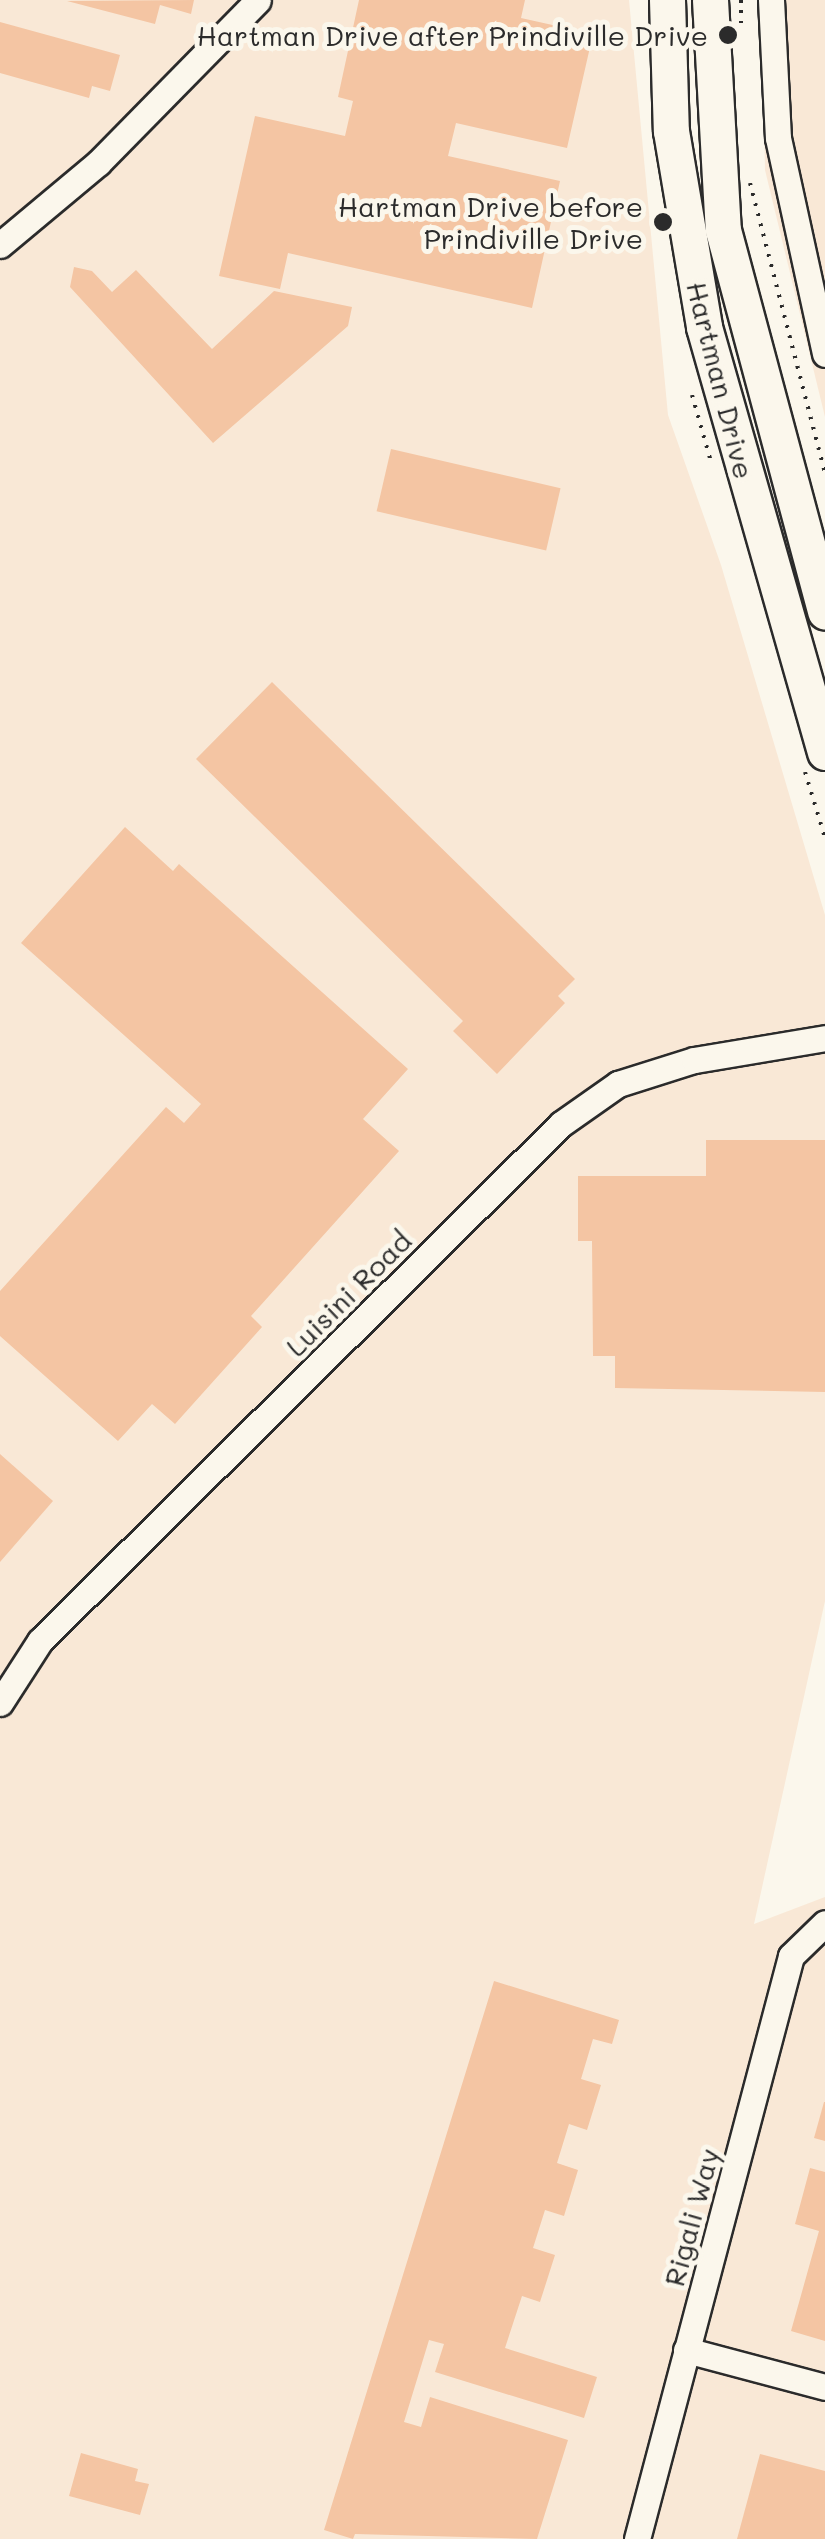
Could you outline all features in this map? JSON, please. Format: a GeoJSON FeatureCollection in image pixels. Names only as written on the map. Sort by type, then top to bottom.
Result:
{"type":"FeatureCollection","features":[{"type":"Feature","properties":{"kind":"main road","name":"Hartman Drive"},"geometry":{"type":"LineString","coordinates":[[668,0],[671,130],[704,327],[825,752]]}},
{"type":"Feature","properties":{"kind":"main road","name":"Hartman Drive"},"geometry":{"type":"LineString","coordinates":[[710,0],[723,230],[825,612]]}},
{"type":"Feature","properties":{"kind":"street"},"geometry":{"type":"LineString","coordinates":[[0,245],[98,163],[258,0]]}},
{"type":"Feature","properties":{"kind":"street"},"geometry":{"type":"LineString","coordinates":[[771,0],[778,138],[825,354]]}},
{"type":"Feature","properties":{"kind":"street","name":"Luisini Road"},"geometry":{"type":"LineString","coordinates":[[0,1703],[40,1641],[561,1124],[618,1084],[694,1060],[820,1045]]}},
{"type":"Feature","properties":{"kind":"street","name":"Rigali Way"},"geometry":{"type":"LineString","coordinates":[[638,2539],[791,1956],[825,1923]]}},
{"type":"Feature","properties":{"kind":"street"},"geometry":{"type":"LineString","coordinates":[[686,2350],[825,2388]]}},
{"type":"Feature","properties":{"kind":"path"},"geometry":{"type":"LineString","coordinates":[[741,0],[742,37]]}},
{"type":"Feature","properties":{"kind":"path"},"geometry":{"type":"LineString","coordinates":[[749,166],[825,474]]}},
{"type":"Feature","properties":{"kind":"shaded area"},"geometry":{"type":"Polygon","coordinates":[[[0,0],[629,0],[668,415],[721,565],[825,915],[825,1601],[754,1924],[825,1897],[825,2539],[0,2539],[0,0]]]}},
{"type":"Feature","properties":{"kind":"shaded area"},"geometry":{"type":"Polygon","coordinates":[[[762,0],[825,0],[825,417],[765,170],[762,0]]]}},
{"type":"Feature","properties":{"kind":"building"},"geometry":{"type":"Polygon","coordinates":[[[194,0],[191,14],[160,5],[155,24],[67,1],[194,0]]]}},
{"type":"Feature","properties":{"kind":"building"},"geometry":{"type":"Polygon","coordinates":[[[359,0],[525,0],[521,18],[593,34],[567,148],[456,123],[448,156],[560,181],[532,308],[288,253],[280,289],[219,276],[255,116],[345,136],[353,101],[338,97],[359,0]]]}},
{"type":"Feature","properties":{"kind":"building"},"geometry":{"type":"Polygon","coordinates":[[[0,22],[120,55],[110,91],[92,86],[89,98],[0,73],[0,22]]]}},
{"type":"Feature","properties":{"kind":"building"},"geometry":{"type":"Polygon","coordinates":[[[74,267],[92,271],[112,292],[136,270],[212,349],[274,291],[352,307],[348,326],[213,443],[70,287],[74,267]]]}},
{"type":"Feature","properties":{"kind":"building"},"geometry":{"type":"Polygon","coordinates":[[[391,449],[561,488],[546,551],[377,511],[391,449]]]}},
{"type":"Feature","properties":{"kind":"building"},"geometry":{"type":"Polygon","coordinates":[[[272,682],[575,979],[558,996],[565,1003],[497,1074],[453,1031],[463,1021],[196,759],[272,682]]]}},
{"type":"Feature","properties":{"kind":"building"},"geometry":{"type":"Polygon","coordinates":[[[125,827],[173,871],[179,864],[408,1069],[363,1119],[399,1151],[251,1316],[262,1327],[175,1424],[152,1404],[118,1441],[0,1336],[0,1291],[166,1107],[184,1123],[201,1104],[21,943],[125,827]]]}},
{"type":"Feature","properties":{"kind":"building"},"geometry":{"type":"Polygon","coordinates":[[[706,1140],[825,1140],[825,1392],[615,1388],[615,1356],[593,1356],[592,1241],[578,1241],[578,1176],[706,1176],[706,1140]]]}},
{"type":"Feature","properties":{"kind":"building"},"geometry":{"type":"Polygon","coordinates":[[[0,1454],[53,1501],[0,1562],[0,1454]]]}},
{"type":"Feature","properties":{"kind":"building"},"geometry":{"type":"Polygon","coordinates":[[[494,1981],[619,2020],[612,2044],[593,2039],[581,2079],[601,2085],[587,2130],[569,2124],[557,2163],[578,2170],[564,2216],[545,2210],[533,2248],[555,2255],[540,2302],[522,2296],[505,2348],[597,2377],[584,2418],[435,2372],[444,2344],[429,2340],[404,2422],[421,2427],[430,2397],[568,2440],[537,2539],[355,2534],[353,2539],[324,2530],[494,1981]]]}},
{"type":"Feature","properties":{"kind":"building"},"geometry":{"type":"Polygon","coordinates":[[[825,2102],[825,2141],[814,2138],[825,2102]]]}},
{"type":"Feature","properties":{"kind":"building"},"geometry":{"type":"Polygon","coordinates":[[[810,2168],[825,2172],[825,2341],[791,2331],[819,2231],[795,2224],[810,2168]]]}},
{"type":"Feature","properties":{"kind":"building"},"geometry":{"type":"Polygon","coordinates":[[[81,2453],[138,2469],[135,2481],[149,2484],[140,2515],[69,2496],[81,2453]]]}},
{"type":"Feature","properties":{"kind":"building"},"geometry":{"type":"Polygon","coordinates":[[[760,2454],[825,2471],[825,2539],[737,2539],[760,2454]]]}},
{"type":"Feature","properties":{"kind":"place","name":"Hartman Drive after Prindiville Drive"},"geometry":{"type":"Point","coordinates":[728,35]}},
{"type":"Feature","properties":{"kind":"place","name":"Hartman Drive before Prindiville Drive"},"geometry":{"type":"Point","coordinates":[663,222]}}]}
